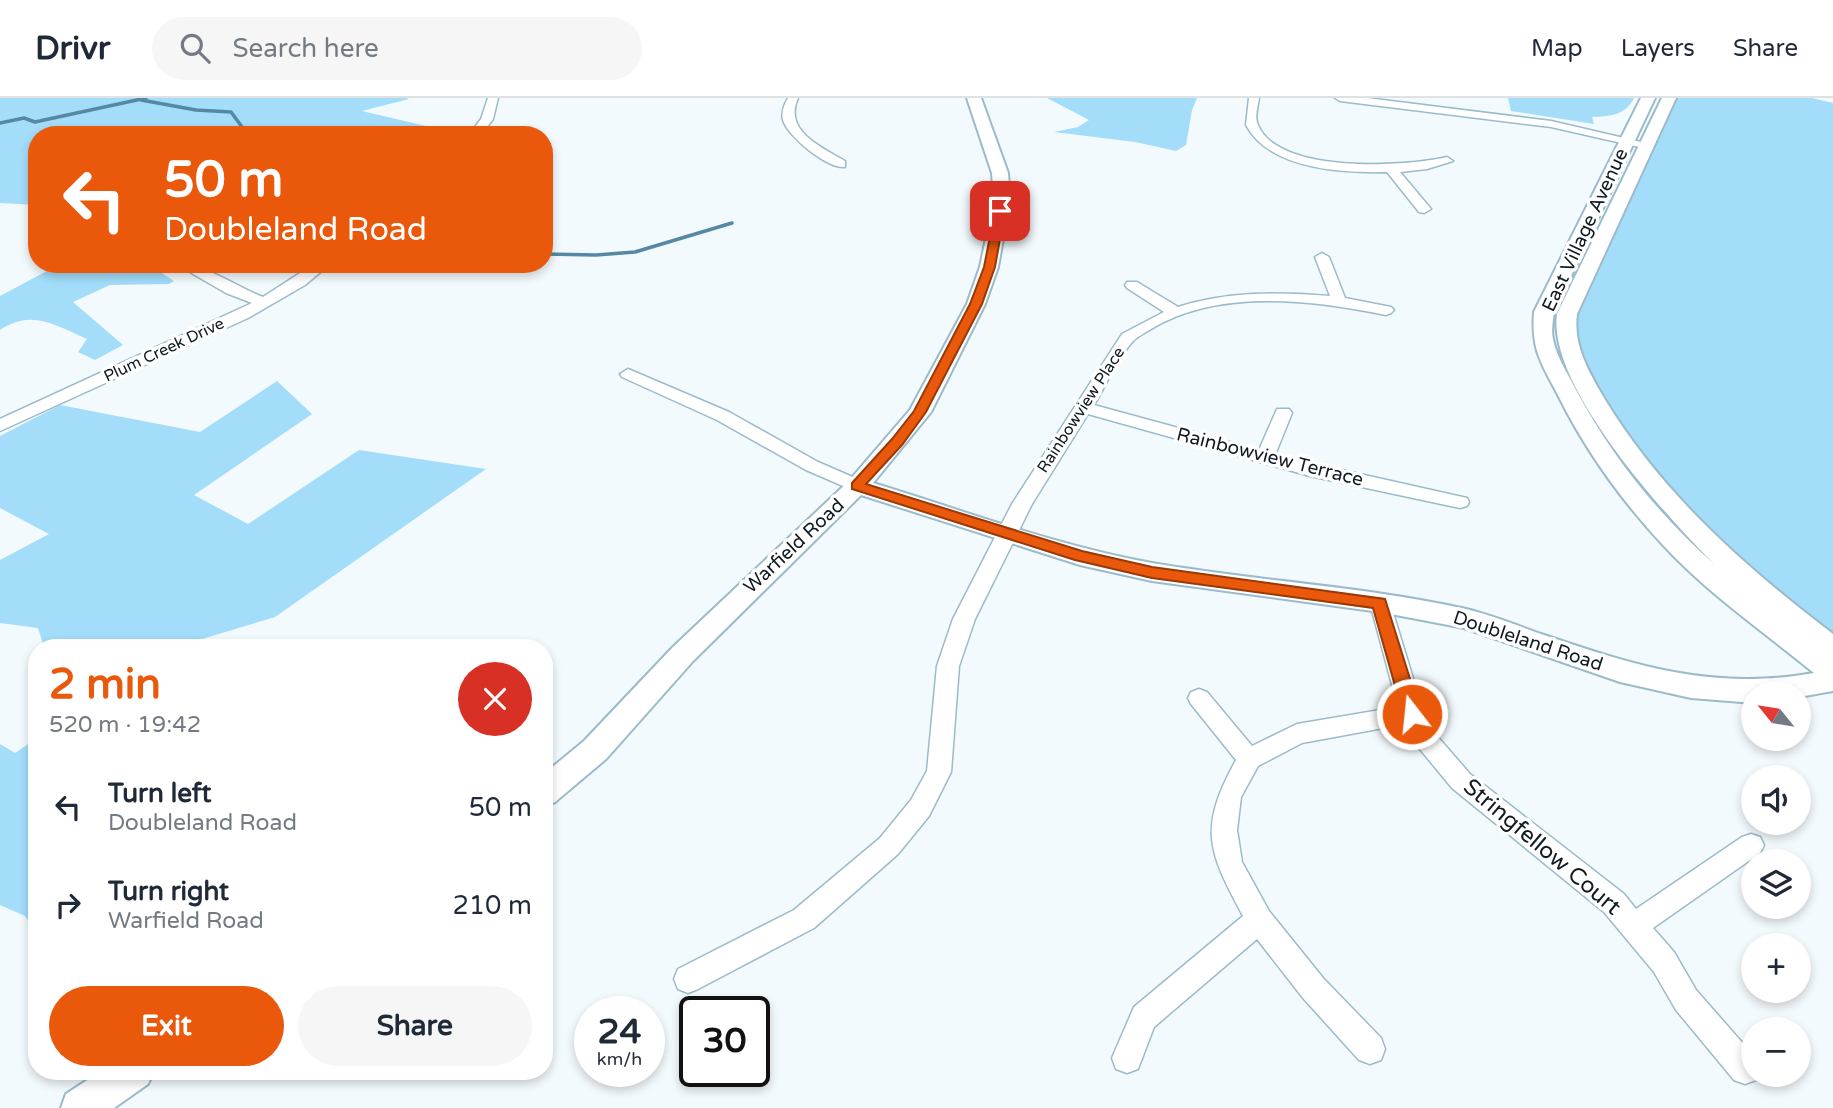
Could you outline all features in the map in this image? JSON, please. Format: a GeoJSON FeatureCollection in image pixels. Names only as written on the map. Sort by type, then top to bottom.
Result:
{"type":"FeatureCollection","features":[{"type":"Feature","properties":{"kind":"street"},"geometry":{"type":"LineString","coordinates":[[482,126],[487,119],[493,98]]}},
{"type":"Feature","properties":{"kind":"street"},"geometry":{"type":"LineString","coordinates":[[793,98],[787,116],[791,126],[800,137],[841,164]]}},
{"type":"Feature","properties":{"kind":"street","name":"Warfield Road"},"geometry":{"type":"LineString","coordinates":[[553,785],[595,750],[683,654],[857,486],[920,412],[976,304],[989,267],[1002,200],[1000,173],[974,98]]}},
{"type":"Feature","properties":{"kind":"street"},"geometry":{"type":"LineString","coordinates":[[1254,98],[1250,119],[1254,130],[1279,149],[1335,166],[1392,170],[1428,167],[1447,161]]}},
{"type":"Feature","properties":{"kind":"street"},"geometry":{"type":"LineString","coordinates":[[1340,98],[1497,111],[1648,145]]}},
{"type":"Feature","properties":{"kind":"street","name":"East Village Avenue"},"geometry":{"type":"LineString","coordinates":[[1648,98],[1544,312],[1542,337],[1549,357],[1581,419],[1608,463],[1672,540],[1717,581],[1833,672]]}},
{"type":"Feature","properties":{"kind":"street","name":"East Village Avenue"},"geometry":{"type":"LineString","coordinates":[[1669,98],[1567,314],[1564,332],[1571,356],[1606,423],[1654,487],[1711,549],[1788,615],[1833,649]]}},
{"type":"Feature","properties":{"kind":"street"},"geometry":{"type":"LineString","coordinates":[[1392,170],[1424,209]]}},
{"type":"Feature","properties":{"kind":"street"},"geometry":{"type":"LineString","coordinates":[[1322,257],[1339,301]]}},
{"type":"Feature","properties":{"kind":"street"},"geometry":{"type":"LineString","coordinates":[[200,273],[265,303]]}},
{"type":"Feature","properties":{"kind":"street","name":"Plum Creek Drive"},"geometry":{"type":"LineString","coordinates":[[0,426],[265,303],[312,273]]}},
{"type":"Feature","properties":{"kind":"street"},"geometry":{"type":"LineString","coordinates":[[1132,285],[1175,313]]}},
{"type":"Feature","properties":{"kind":"street","name":"Rainbowview Place"},"geometry":{"type":"LineString","coordinates":[[688,979],[804,919],[889,846],[920,808],[939,772],[948,666],[964,619],[1022,504],[1128,337],[1159,318],[1197,306],[1261,297],[1339,301],[1386,310]]}},
{"type":"Feature","properties":{"kind":"street"},"geometry":{"type":"LineString","coordinates":[[628,374],[723,416],[812,466],[857,486]]}},
{"type":"Feature","properties":{"kind":"street","name":"Rainbowview Terrace"},"geometry":{"type":"LineString","coordinates":[[1083,407],[1265,458],[1460,502]]}},
{"type":"Feature","properties":{"kind":"street"},"geometry":{"type":"LineString","coordinates":[[1265,458],[1283,413]]}},
{"type":"Feature","properties":{"kind":"street","name":"Doubleland Road"},"geometry":{"type":"LineString","coordinates":[[857,486],[1080,556],[1152,572],[1380,603],[1467,619],[1620,671],[1690,687],[1750,692],[1775,691],[1833,680]]}},
{"type":"Feature","properties":{"kind":"street","name":"Stringfellow Court"},"geometry":{"type":"LineString","coordinates":[[1380,603],[1412,714],[1422,736],[1461,780],[1614,903],[1664,962],[1686,1000],[1741,1064]]}},
{"type":"Feature","properties":{"kind":"street"},"geometry":{"type":"LineString","coordinates":[[1199,698],[1249,759]]}},
{"type":"Feature","properties":{"kind":"street"},"geometry":{"type":"LineString","coordinates":[[1370,1049],[1313,988],[1259,920],[1229,864],[1224,830],[1229,796],[1249,759],[1297,734],[1412,714]]}},
{"type":"Feature","properties":{"kind":"street"},"geometry":{"type":"LineString","coordinates":[[1634,926],[1751,845]]}},
{"type":"Feature","properties":{"kind":"street"},"geometry":{"type":"LineString","coordinates":[[1127,1058],[1144,1017],[1259,920]]}},
{"type":"Feature","properties":{"kind":"street"},"geometry":{"type":"LineString","coordinates":[[80,1108],[122,1080]]}},
{"type":"Feature","properties":{"kind":"shaded area"},"geometry":{"type":"Polygon","coordinates":[[[0,98],[407,98],[409,99],[362,111],[426,126],[28,126],[28,205],[0,203],[0,98]]]}},
{"type":"Feature","properties":{"kind":"shaded area"},"geometry":{"type":"Polygon","coordinates":[[[1047,98],[1197,98],[1192,110],[1186,145],[1176,151],[1135,142],[1054,132],[1078,127],[1089,120],[1047,98]]]}},
{"type":"Feature","properties":{"kind":"shaded area"},"geometry":{"type":"Polygon","coordinates":[[[1508,98],[1634,98],[1621,112],[1592,117],[1594,124],[1511,111],[1508,98]]]}},
{"type":"Feature","properties":{"kind":"shaded area"},"geometry":{"type":"Polygon","coordinates":[[[1669,98],[1812,98],[1833,103],[1833,649],[1788,615],[1606,423],[1567,314],[1669,98]]]}},
{"type":"Feature","properties":{"kind":"shaded area"},"geometry":{"type":"Polygon","coordinates":[[[43,273],[162,273],[174,281],[169,284],[110,285],[73,302],[123,345],[95,360],[78,352],[87,339],[54,324],[23,321],[0,330],[0,296],[43,273]]]}},
{"type":"Feature","properties":{"kind":"shaded area"},"geometry":{"type":"Polygon","coordinates":[[[277,381],[312,414],[194,495],[248,524],[359,450],[486,469],[275,617],[202,639],[41,639],[38,628],[0,623],[0,560],[49,534],[0,508],[0,436],[60,405],[200,432],[277,381]]]}},
{"type":"Feature","properties":{"kind":"shaded area"},"geometry":{"type":"Polygon","coordinates":[[[0,744],[15,753],[28,744],[28,921],[25,916],[0,905],[0,744]]]}},
{"type":"Feature","properties":{"kind":"waterway"},"geometry":{"type":"LineString","coordinates":[[0,123],[24,118],[35,122],[146,98]]}},
{"type":"Feature","properties":{"kind":"waterway"},"geometry":{"type":"LineString","coordinates":[[141,100],[196,110],[231,112],[241,126]]}},
{"type":"Feature","properties":{"kind":"waterway"},"geometry":{"type":"LineString","coordinates":[[553,254],[635,252],[732,223]]}},
{"type":"Feature","properties":{"kind":"route"},"geometry":{"type":"LineString","coordinates":[[1000,211],[989,267],[976,304],[920,412],[857,486],[1080,556],[1152,572],[1380,603],[1412,714]]}}]}
